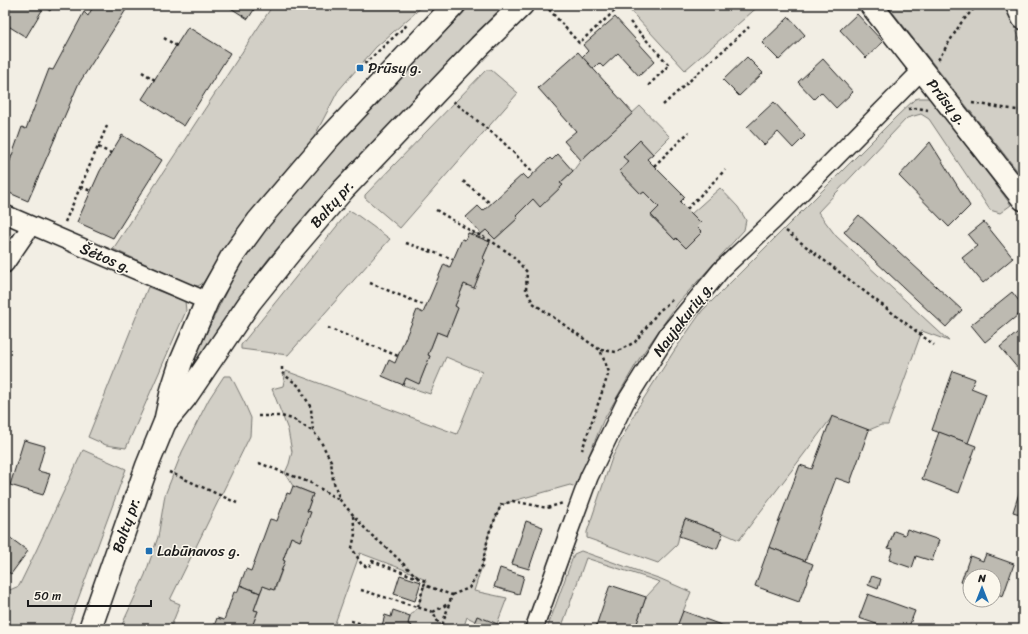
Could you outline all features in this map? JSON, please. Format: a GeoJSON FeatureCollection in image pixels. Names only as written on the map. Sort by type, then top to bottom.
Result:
{"type":"FeatureCollection","features":[{"type":"Feature","properties":{"kind":"street","name":"Baltų pr."},"geometry":{"type":"LineString","coordinates":[[90,629],[147,466],[165,422],[172,390],[181,362],[208,302],[231,258],[258,221],[328,139],[454,5]]}},
{"type":"Feature","properties":{"kind":"street","name":"Baltų pr."},"geometry":{"type":"LineString","coordinates":[[165,422],[185,398],[250,302],[343,190],[522,5]]}},
{"type":"Feature","properties":{"kind":"street","name":"Prūsų g."},"geometry":{"type":"LineString","coordinates":[[871,5],[1023,199]]}},
{"type":"Feature","properties":{"kind":"street"},"geometry":{"type":"LineString","coordinates":[[1017,5],[1023,18]]}},
{"type":"Feature","properties":{"kind":"street","name":"Naujakurių g."},"geometry":{"type":"LineString","coordinates":[[534,629],[590,477],[625,403],[668,334],[721,270],[773,221],[922,70]]}},
{"type":"Feature","properties":{"kind":"street","name":"Šėtos g."},"geometry":{"type":"LineString","coordinates":[[5,214],[208,302]]}},
{"type":"Feature","properties":{"kind":"street"},"geometry":{"type":"LineString","coordinates":[[5,264],[31,226]]}},
{"type":"Feature","properties":{"kind":"path"},"geometry":{"type":"LineString","coordinates":[[545,5],[579,43],[618,8]]}},
{"type":"Feature","properties":{"kind":"path"},"geometry":{"type":"LineString","coordinates":[[922,70],[938,60],[961,23],[977,5]]}},
{"type":"Feature","properties":{"kind":"path"},"geometry":{"type":"LineString","coordinates":[[360,68],[412,21]]}},
{"type":"Feature","properties":{"kind":"path"},"geometry":{"type":"LineString","coordinates":[[630,22],[670,65],[647,88]]}},
{"type":"Feature","properties":{"kind":"path"},"geometry":{"type":"LineString","coordinates":[[663,105],[749,27]]}},
{"type":"Feature","properties":{"kind":"path"},"geometry":{"type":"LineString","coordinates":[[164,38],[176,46]]}},
{"type":"Feature","properties":{"kind":"path"},"geometry":{"type":"LineString","coordinates":[[142,72],[155,80]]}},
{"type":"Feature","properties":{"kind":"path"},"geometry":{"type":"LineString","coordinates":[[451,100],[501,140],[534,173]]}},
{"type":"Feature","properties":{"kind":"path"},"geometry":{"type":"LineString","coordinates":[[881,112],[917,108],[940,112],[952,108],[962,102],[1023,111]]}},
{"type":"Feature","properties":{"kind":"path"},"geometry":{"type":"LineString","coordinates":[[59,238],[107,126]]}},
{"type":"Feature","properties":{"kind":"path"},"geometry":{"type":"LineString","coordinates":[[654,166],[689,132]]}},
{"type":"Feature","properties":{"kind":"path"},"geometry":{"type":"LineString","coordinates":[[98,147],[111,153]]}},
{"type":"Feature","properties":{"kind":"path"},"geometry":{"type":"LineString","coordinates":[[686,209],[725,170]]}},
{"type":"Feature","properties":{"kind":"path"},"geometry":{"type":"LineString","coordinates":[[463,181],[491,204]]}},
{"type":"Feature","properties":{"kind":"path"},"geometry":{"type":"LineString","coordinates":[[81,187],[90,192]]}},
{"type":"Feature","properties":{"kind":"path"},"geometry":{"type":"LineString","coordinates":[[436,210],[491,241],[512,255],[527,272],[526,290],[533,303],[600,350],[616,352],[636,342],[658,312],[678,295],[696,301]]}},
{"type":"Feature","properties":{"kind":"path"},"geometry":{"type":"LineString","coordinates":[[773,221],[934,345]]}},
{"type":"Feature","properties":{"kind":"path"},"geometry":{"type":"LineString","coordinates":[[406,243],[453,259]]}},
{"type":"Feature","properties":{"kind":"path"},"geometry":{"type":"LineString","coordinates":[[370,283],[426,306]]}},
{"type":"Feature","properties":{"kind":"path"},"geometry":{"type":"LineString","coordinates":[[328,328],[398,356]]}},
{"type":"Feature","properties":{"kind":"path"},"geometry":{"type":"LineString","coordinates":[[580,457],[609,372],[600,350]]}},
{"type":"Feature","properties":{"kind":"path"},"geometry":{"type":"LineString","coordinates":[[282,367],[282,373],[298,386],[311,408],[313,431]]}},
{"type":"Feature","properties":{"kind":"path"},"geometry":{"type":"LineString","coordinates":[[258,416],[281,416],[293,419],[313,431],[321,442],[331,461],[332,480],[340,500],[370,534],[418,578]]}},
{"type":"Feature","properties":{"kind":"path"},"geometry":{"type":"LineString","coordinates":[[258,463],[312,483],[340,500]]}},
{"type":"Feature","properties":{"kind":"path"},"geometry":{"type":"LineString","coordinates":[[169,472],[237,503]]}},
{"type":"Feature","properties":{"kind":"path"},"geometry":{"type":"LineString","coordinates":[[424,585],[452,595],[469,588],[482,566],[489,533],[501,505],[513,501],[546,508],[564,503],[566,497]]}},
{"type":"Feature","properties":{"kind":"path"},"geometry":{"type":"LineString","coordinates":[[353,516],[355,534],[352,548],[362,565],[369,567],[372,560],[426,581],[418,607]]}},
{"type":"Feature","properties":{"kind":"path"},"geometry":{"type":"LineString","coordinates":[[361,590],[433,612],[441,629]]}},
{"type":"Feature","properties":{"kind":"path"},"geometry":{"type":"LineString","coordinates":[[441,629],[452,595]]}},
{"type":"Feature","properties":{"kind":"path"},"geometry":{"type":"LineString","coordinates":[[433,612],[449,603]]}},
{"type":"Feature","properties":{"kind":"path"},"geometry":{"type":"LineString","coordinates":[[350,621],[381,629]]}},
{"type":"Feature","properties":{"kind":"shaded area"},"geometry":{"type":"Polygon","coordinates":[[[273,5],[424,5],[376,47],[338,91],[313,139],[229,241],[203,283],[198,286],[192,285],[113,249],[273,5]]]}},
{"type":"Feature","properties":{"kind":"shaded area"},"geometry":{"type":"Polygon","coordinates":[[[471,5],[505,5],[308,212],[269,258],[235,304],[189,374],[187,373],[239,265],[271,221],[333,148],[471,5]]]}},
{"type":"Feature","properties":{"kind":"shaded area"},"geometry":{"type":"Polygon","coordinates":[[[625,5],[760,5],[685,70],[625,5]]]}},
{"type":"Feature","properties":{"kind":"shaded area"},"geometry":{"type":"Polygon","coordinates":[[[887,5],[1005,5],[1023,46],[1023,178],[887,5]]]}},
{"type":"Feature","properties":{"kind":"shaded area"},"geometry":{"type":"Polygon","coordinates":[[[486,70],[491,70],[518,93],[400,228],[365,198],[365,195],[486,70]]]}},
{"type":"Feature","properties":{"kind":"shaded area"},"geometry":{"type":"Polygon","coordinates":[[[931,98],[1011,205],[1000,213],[990,210],[929,119],[921,114],[907,118],[818,212],[836,236],[949,341],[922,331],[888,425],[881,425],[869,430],[832,417],[739,540],[685,519],[677,545],[658,563],[587,538],[587,532],[612,458],[637,409],[674,351],[702,311],[897,116],[915,99],[931,98]]]}},
{"type":"Feature","properties":{"kind":"shaded area"},"geometry":{"type":"Polygon","coordinates":[[[640,106],[670,137],[653,154],[640,141],[623,156],[629,162],[619,171],[641,194],[644,192],[659,207],[651,216],[675,240],[676,238],[686,248],[702,232],[697,227],[701,223],[691,214],[720,188],[738,207],[746,220],[744,230],[678,303],[639,359],[603,421],[576,487],[570,485],[501,505],[489,533],[482,566],[474,591],[507,598],[497,624],[477,617],[475,621],[467,617],[463,629],[411,629],[412,626],[408,624],[410,616],[418,607],[426,581],[413,573],[360,553],[333,629],[251,629],[258,611],[254,610],[263,586],[275,590],[291,537],[300,541],[310,512],[307,511],[313,494],[293,486],[285,473],[292,452],[288,430],[272,389],[283,386],[286,371],[457,434],[482,372],[446,357],[430,394],[403,385],[406,378],[419,383],[430,356],[428,355],[437,332],[447,336],[458,308],[455,306],[464,284],[474,287],[485,260],[483,258],[490,242],[468,233],[481,234],[486,230],[495,239],[518,218],[516,216],[533,199],[540,206],[562,186],[560,183],[573,171],[581,160],[640,106]]]}},
{"type":"Feature","properties":{"kind":"shaded area"},"geometry":{"type":"Polygon","coordinates":[[[349,211],[353,212],[390,239],[288,355],[241,349],[241,345],[349,211]]]}},
{"type":"Feature","properties":{"kind":"shaded area"},"geometry":{"type":"Polygon","coordinates":[[[148,287],[185,301],[186,311],[126,448],[106,445],[88,437],[148,287]]]}},
{"type":"Feature","properties":{"kind":"shaded area"},"geometry":{"type":"Polygon","coordinates":[[[224,376],[231,376],[251,418],[250,436],[170,600],[180,604],[170,629],[120,629],[145,575],[158,537],[165,495],[182,452],[209,399],[224,376]]]}},
{"type":"Feature","properties":{"kind":"shaded area"},"geometry":{"type":"Polygon","coordinates":[[[83,450],[126,469],[67,629],[5,629],[5,592],[19,586],[83,450]]]}},
{"type":"Feature","properties":{"kind":"shaded area"},"geometry":{"type":"Polygon","coordinates":[[[581,551],[661,579],[691,592],[676,629],[635,629],[646,597],[660,582],[586,558],[561,629],[547,629],[574,554],[581,551]]]}},
{"type":"Feature","properties":{"kind":"building"},"geometry":{"type":"Polygon","coordinates":[[[12,5],[53,5],[50,11],[44,7],[26,37],[5,24],[5,16],[12,5]]]}},
{"type":"Feature","properties":{"kind":"building"},"geometry":{"type":"Polygon","coordinates":[[[94,5],[129,5],[78,85],[28,201],[5,191],[5,175],[22,127],[26,129],[49,69],[53,70],[84,12],[88,16],[94,5]]]}},
{"type":"Feature","properties":{"kind":"building"},"geometry":{"type":"Polygon","coordinates":[[[226,5],[257,5],[248,19],[226,5]]]}},
{"type":"Feature","properties":{"kind":"building"},"geometry":{"type":"Polygon","coordinates":[[[857,14],[883,42],[866,58],[840,30],[857,14]]]}},
{"type":"Feature","properties":{"kind":"building"},"geometry":{"type":"Polygon","coordinates":[[[615,17],[655,61],[639,76],[618,53],[603,67],[599,63],[593,69],[582,57],[588,51],[583,45],[615,17]]]}},
{"type":"Feature","properties":{"kind":"building"},"geometry":{"type":"Polygon","coordinates":[[[789,17],[805,35],[779,60],[762,43],[789,17]]]}},
{"type":"Feature","properties":{"kind":"building"},"geometry":{"type":"Polygon","coordinates":[[[188,27],[230,53],[184,126],[142,99],[188,27]]]}},
{"type":"Feature","properties":{"kind":"building"},"geometry":{"type":"Polygon","coordinates":[[[578,52],[633,113],[581,160],[564,141],[576,131],[538,88],[578,52]]]}},
{"type":"Feature","properties":{"kind":"building"},"geometry":{"type":"Polygon","coordinates":[[[747,57],[763,73],[739,96],[723,80],[747,57]]]}},
{"type":"Feature","properties":{"kind":"building"},"geometry":{"type":"Polygon","coordinates":[[[823,59],[853,92],[836,108],[821,92],[814,99],[798,82],[823,59]]]}},
{"type":"Feature","properties":{"kind":"building"},"geometry":{"type":"Polygon","coordinates":[[[774,102],[805,136],[793,148],[778,132],[764,145],[747,127],[774,102]]]}},
{"type":"Feature","properties":{"kind":"building"},"geometry":{"type":"Polygon","coordinates":[[[122,135],[162,160],[113,238],[77,222],[100,171],[122,135]]]}},
{"type":"Feature","properties":{"kind":"building"},"geometry":{"type":"Polygon","coordinates":[[[640,140],[653,154],[647,159],[685,197],[680,202],[701,223],[697,227],[702,232],[686,248],[676,238],[675,240],[651,215],[659,207],[644,192],[641,194],[619,171],[629,162],[623,157],[640,140]]]}},
{"type":"Feature","properties":{"kind":"building"},"geometry":{"type":"Polygon","coordinates":[[[930,142],[970,206],[949,227],[899,176],[930,142]]]}},
{"type":"Feature","properties":{"kind":"building"},"geometry":{"type":"Polygon","coordinates":[[[558,154],[573,171],[560,183],[563,185],[540,207],[533,199],[516,216],[518,218],[495,239],[486,230],[481,234],[466,217],[478,206],[483,211],[523,174],[528,179],[550,158],[552,160],[558,154]]]}},
{"type":"Feature","properties":{"kind":"building"},"geometry":{"type":"Polygon","coordinates":[[[859,215],[962,310],[946,327],[844,232],[859,215]]]}},
{"type":"Feature","properties":{"kind":"building"},"geometry":{"type":"Polygon","coordinates":[[[984,222],[1013,258],[983,283],[962,258],[977,246],[968,235],[984,222]]]}},
{"type":"Feature","properties":{"kind":"building"},"geometry":{"type":"Polygon","coordinates":[[[468,233],[490,242],[483,258],[485,260],[474,288],[464,284],[455,306],[458,308],[447,336],[437,332],[428,355],[430,356],[419,384],[406,378],[403,385],[382,376],[389,360],[395,363],[417,310],[423,313],[444,264],[450,267],[462,239],[465,240],[468,233]]]}},
{"type":"Feature","properties":{"kind":"building"},"geometry":{"type":"Polygon","coordinates":[[[1012,292],[1023,306],[1023,311],[985,342],[971,325],[1012,292]]]}},
{"type":"Feature","properties":{"kind":"building"},"geometry":{"type":"Polygon","coordinates":[[[1023,328],[1023,367],[1019,370],[1000,347],[1023,328]]]}},
{"type":"Feature","properties":{"kind":"building"},"geometry":{"type":"Polygon","coordinates":[[[953,371],[975,379],[971,388],[986,394],[968,443],[932,430],[953,371]]]}},
{"type":"Feature","properties":{"kind":"building"},"geometry":{"type":"Polygon","coordinates":[[[832,416],[869,430],[850,483],[836,478],[805,561],[769,547],[800,465],[812,469],[832,416]]]}},
{"type":"Feature","properties":{"kind":"building"},"geometry":{"type":"Polygon","coordinates":[[[939,432],[976,446],[959,493],[922,479],[939,432]]]}},
{"type":"Feature","properties":{"kind":"building"},"geometry":{"type":"Polygon","coordinates":[[[24,440],[45,446],[38,471],[50,474],[43,495],[10,485],[24,440]]]}},
{"type":"Feature","properties":{"kind":"building"},"geometry":{"type":"Polygon","coordinates":[[[1023,481],[1023,515],[1013,512],[1023,481]]]}},
{"type":"Feature","properties":{"kind":"building"},"geometry":{"type":"Polygon","coordinates":[[[293,486],[313,494],[307,511],[311,512],[300,541],[291,537],[283,560],[285,561],[274,590],[263,586],[260,593],[240,585],[246,569],[251,571],[270,519],[277,521],[287,493],[290,494],[293,486]]]}},
{"type":"Feature","properties":{"kind":"building"},"geometry":{"type":"Polygon","coordinates":[[[685,519],[723,533],[717,549],[679,536],[685,519]]]}},
{"type":"Feature","properties":{"kind":"building"},"geometry":{"type":"Polygon","coordinates":[[[526,521],[543,527],[529,569],[512,564],[526,521]]]}},
{"type":"Feature","properties":{"kind":"building"},"geometry":{"type":"Polygon","coordinates":[[[907,529],[939,540],[932,561],[916,556],[912,568],[889,560],[893,549],[888,548],[894,531],[905,535],[907,529]]]}},
{"type":"Feature","properties":{"kind":"building"},"geometry":{"type":"Polygon","coordinates":[[[5,534],[28,551],[11,574],[5,570],[5,534]]]}},
{"type":"Feature","properties":{"kind":"building"},"geometry":{"type":"Polygon","coordinates":[[[769,547],[813,564],[799,602],[755,586],[769,547]]]}},
{"type":"Feature","properties":{"kind":"building"},"geometry":{"type":"Polygon","coordinates":[[[986,554],[1014,564],[1003,596],[1002,568],[966,568],[970,556],[983,561],[986,554]]]}},
{"type":"Feature","properties":{"kind":"building"},"geometry":{"type":"Polygon","coordinates":[[[500,568],[524,576],[519,594],[494,587],[500,568]]]}},
{"type":"Feature","properties":{"kind":"building"},"geometry":{"type":"Polygon","coordinates":[[[400,575],[421,582],[415,601],[394,594],[400,575]]]}},
{"type":"Feature","properties":{"kind":"building"},"geometry":{"type":"Polygon","coordinates":[[[872,576],[881,579],[878,589],[868,585],[872,576]]]}},
{"type":"Feature","properties":{"kind":"building"},"geometry":{"type":"Polygon","coordinates":[[[240,585],[260,593],[254,610],[258,611],[251,629],[213,629],[217,618],[224,620],[234,592],[237,593],[240,585]]]}},
{"type":"Feature","properties":{"kind":"building"},"geometry":{"type":"Polygon","coordinates":[[[610,585],[646,597],[635,629],[595,629],[610,585]]]}},
{"type":"Feature","properties":{"kind":"building"},"geometry":{"type":"Polygon","coordinates":[[[868,594],[915,611],[908,629],[891,629],[859,618],[868,594]]]}},
{"type":"Feature","properties":{"kind":"building"},"geometry":{"type":"Polygon","coordinates":[[[393,610],[410,616],[408,624],[412,626],[411,629],[381,629],[385,615],[391,617],[393,610]]]}},
{"type":"Feature","properties":{"kind":"building"},"geometry":{"type":"Polygon","coordinates":[[[683,611],[732,629],[676,629],[683,611]]]}},
{"type":"Feature","properties":{"kind":"building"},"geometry":{"type":"Polygon","coordinates":[[[477,616],[508,628],[508,629],[472,629],[477,616]]]}},
{"type":"Feature","properties":{"kind":"building"},"geometry":{"type":"Polygon","coordinates":[[[950,623],[966,629],[948,629],[950,623]]]}},
{"type":"Feature","properties":{"kind":"place","name":"Prūsų g."},"geometry":{"type":"Point","coordinates":[360,68]}},
{"type":"Feature","properties":{"kind":"place","name":"Labūnavos g."},"geometry":{"type":"Point","coordinates":[149,551]}}]}
